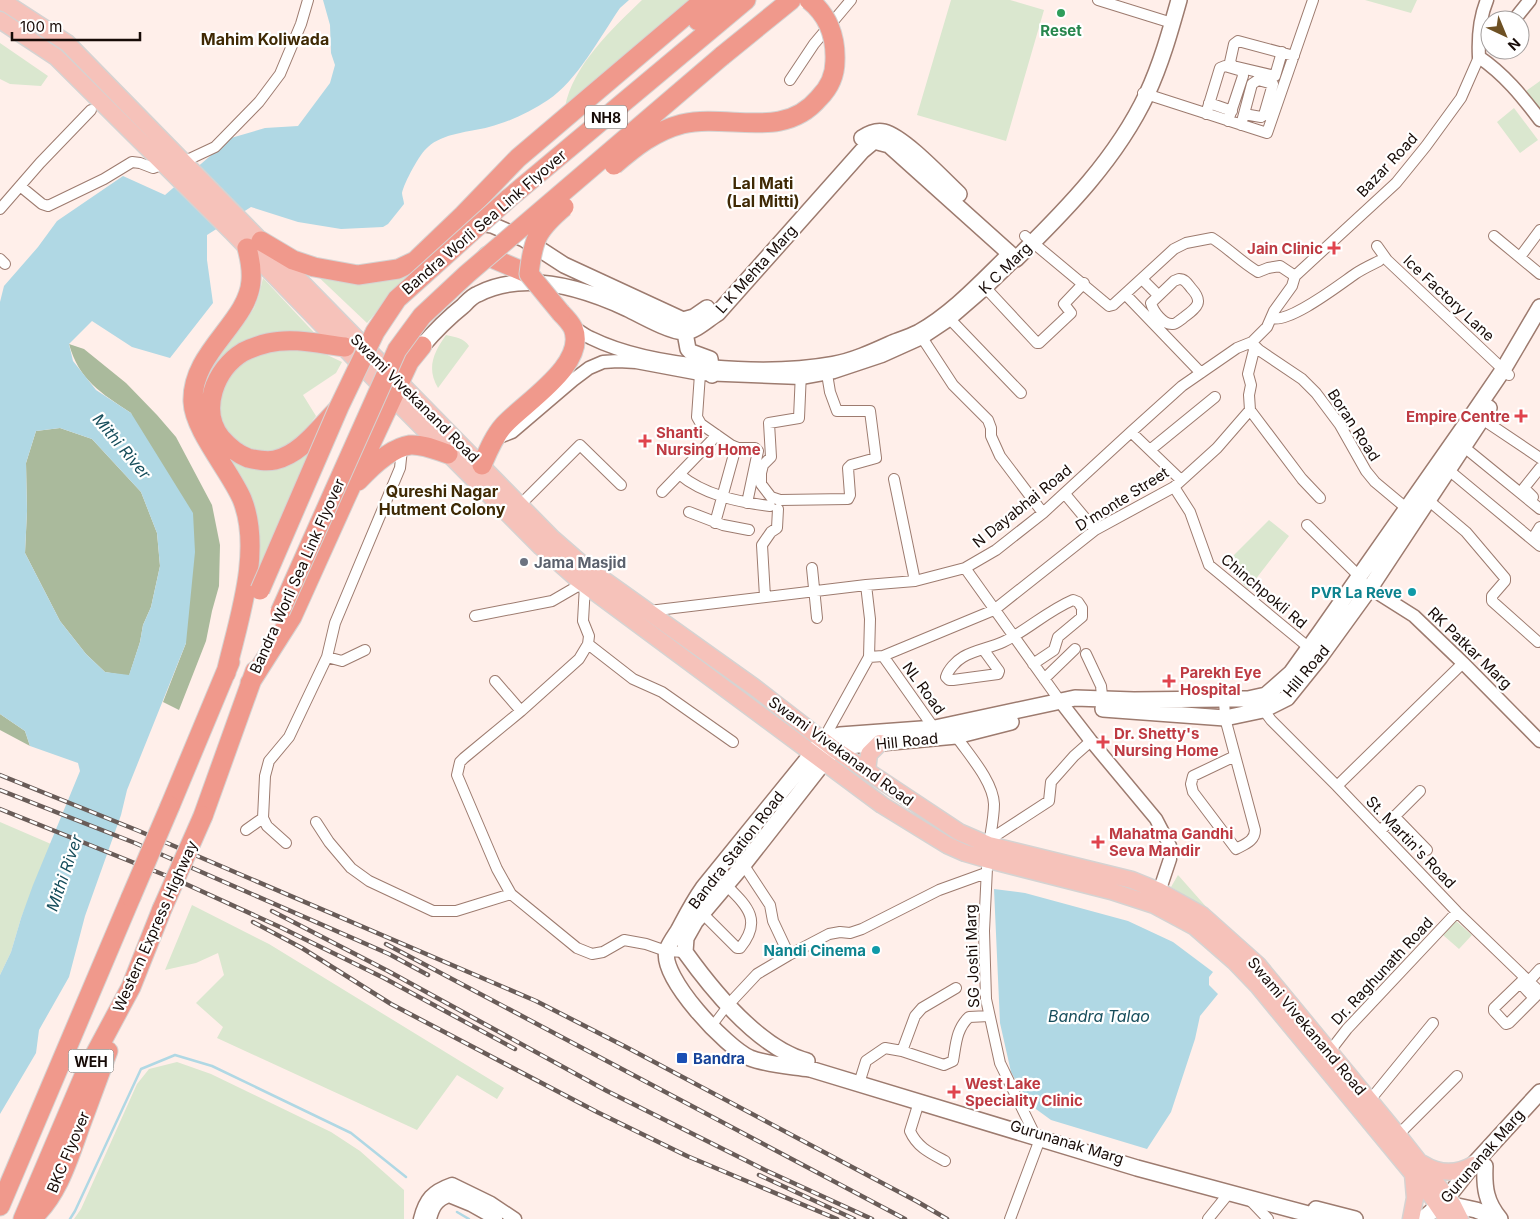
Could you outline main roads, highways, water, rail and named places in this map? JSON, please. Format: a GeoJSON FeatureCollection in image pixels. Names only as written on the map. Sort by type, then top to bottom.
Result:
{"type":"FeatureCollection","features":[{"type":"Feature","properties":{"kind":"highway"},"geometry":{"type":"LineString","coordinates":[[226,673],[246,586],[251,539],[242,500],[196,419],[193,402],[195,382],[202,366],[246,299],[252,283],[251,266],[254,244],[314,267],[358,275],[398,269],[415,261],[518,158],[704,0]]}},
{"type":"Feature","properties":{"kind":"highway"},"geometry":{"type":"LineString","coordinates":[[508,199],[557,140],[724,0]]}},
{"type":"Feature","properties":{"kind":"highway","name":"Bandra Worli Sea Link Flyover"},"geometry":{"type":"LineString","coordinates":[[226,673],[339,407],[375,332],[397,299],[508,199],[746,0]]}},
{"type":"Feature","properties":{"kind":"highway","name":"Bandra Worli Sea Link Flyover"},"geometry":{"type":"LineString","coordinates":[[250,683],[397,350],[422,316],[487,256],[790,0]]}},
{"type":"Feature","properties":{"kind":"highway"},"geometry":{"type":"LineString","coordinates":[[529,274],[531,253],[536,239],[545,224],[630,151],[654,135],[667,129],[697,122],[781,122],[801,115],[815,104],[826,91],[832,79],[835,67],[835,53],[832,30],[821,11],[809,0]]}},
{"type":"Feature","properties":{"kind":"highway"},"geometry":{"type":"LineString","coordinates":[[482,465],[494,440],[505,425],[564,369],[575,346],[576,337],[566,319],[529,274],[487,256]]}},
{"type":"Feature","properties":{"kind":"highway"},"geometry":{"type":"LineString","coordinates":[[339,407],[309,440],[293,452],[275,460],[258,460],[240,455],[229,447],[219,434],[212,418],[210,406],[217,381],[229,364],[243,352],[270,342],[291,341],[344,347]]}},
{"type":"Feature","properties":{"kind":"highway"},"geometry":{"type":"LineString","coordinates":[[250,683],[292,618],[409,362],[422,346]]}},
{"type":"Feature","properties":{"kind":"highway"},"geometry":{"type":"LineString","coordinates":[[347,495],[367,472],[386,455],[409,445],[428,447],[448,454]]}},
{"type":"Feature","properties":{"kind":"highway","name":"WEH"},"geometry":{"type":"LineString","coordinates":[[0,1205],[226,673]]}},
{"type":"Feature","properties":{"kind":"highway","name":"Western Express Highway"},"geometry":{"type":"LineString","coordinates":[[23,1219],[86,1071],[131,988],[162,909],[203,816],[250,683]]}},
{"type":"Feature","properties":{"kind":"highway","name":"BKC Flyover"},"geometry":{"type":"LineString","coordinates":[[31,1219],[38,1213],[55,1188],[67,1161],[131,988]]}},
{"type":"Feature","properties":{"kind":"highway"},"geometry":{"type":"LineString","coordinates":[[0,1181],[22,1153]]}},
{"type":"Feature","properties":{"kind":"main road","name":"K C Marg"},"geometry":{"type":"LineString","coordinates":[[1167,21],[1168,0]]}},
{"type":"Feature","properties":{"kind":"main road","name":"K C Marg"},"geometry":{"type":"LineString","coordinates":[[1020,248],[1081,181],[1143,93],[1167,21],[1179,0]]}},
{"type":"Feature","properties":{"kind":"main road"},"geometry":{"type":"LineString","coordinates":[[0,2],[7,4],[67,43],[160,153]]}},
{"type":"Feature","properties":{"kind":"main road"},"geometry":{"type":"LineString","coordinates":[[0,20],[56,57],[160,153]]}},
{"type":"Feature","properties":{"kind":"main road","name":"L K Mehta Marg"},"geometry":{"type":"LineString","coordinates":[[684,326],[699,326],[718,313],[869,144],[874,141],[889,145],[918,164],[989,228],[1020,248]]}},
{"type":"Feature","properties":{"kind":"main road","name":"Swami Vivekanand Road"},"geometry":{"type":"LineString","coordinates":[[160,153],[184,170],[396,390],[448,454],[540,547],[584,584],[882,805],[947,844],[965,853],[988,854],[1132,880],[1157,898],[1195,927],[1252,979],[1415,1167],[1451,1213]]}},
{"type":"Feature","properties":{"kind":"main road"},"geometry":{"type":"LineString","coordinates":[[438,240],[464,223],[480,222],[492,224],[524,240],[560,263],[613,302],[665,327],[684,326],[688,348],[695,354],[708,358],[706,370]]}},
{"type":"Feature","properties":{"kind":"main road","name":"Swami Vivekanand Road"},"geometry":{"type":"LineString","coordinates":[[254,244],[344,347],[396,390],[416,398],[520,506],[583,565],[649,611],[867,772],[959,832],[988,854]]}},
{"type":"Feature","properties":{"kind":"main road"},"geometry":{"type":"LineString","coordinates":[[555,285],[560,263]]}},
{"type":"Feature","properties":{"kind":"main road"},"geometry":{"type":"LineString","coordinates":[[416,398],[412,382],[412,370],[422,346],[438,327],[476,295],[504,283],[524,282],[596,288]]}},
{"type":"Feature","properties":{"kind":"main road","name":"Hill Road"},"geometry":{"type":"LineString","coordinates":[[1506,372],[1540,307]]}},
{"type":"Feature","properties":{"kind":"main road","name":"Hill Road"},"geometry":{"type":"LineString","coordinates":[[1103,704],[1225,718],[1259,704],[1287,698],[1362,581],[1444,466],[1540,323]]}},
{"type":"Feature","properties":{"kind":"main road","name":"Hill Road"},"geometry":{"type":"LineString","coordinates":[[1411,513],[1428,500],[1444,466],[1464,447],[1478,416]]}},
{"type":"Feature","properties":{"kind":"main road"},"geometry":{"type":"LineString","coordinates":[[758,712],[768,698]]}},
{"type":"Feature","properties":{"kind":"main road","name":"Hill Road"},"geometry":{"type":"LineString","coordinates":[[828,744],[880,743],[937,733],[1063,705],[1224,699],[1259,704]]}},
{"type":"Feature","properties":{"kind":"main road","name":"Hill Road"},"geometry":{"type":"LineString","coordinates":[[828,744],[840,735],[937,733],[956,736],[1063,705]]}},
{"type":"Feature","properties":{"kind":"main road"},"geometry":{"type":"LineString","coordinates":[[867,772],[869,754],[880,743]]}},
{"type":"Feature","properties":{"kind":"main road"},"geometry":{"type":"LineString","coordinates":[[818,757],[828,744]]}},
{"type":"Feature","properties":{"kind":"main road","name":"Bandra Station Road"},"geometry":{"type":"LineString","coordinates":[[818,757],[733,851],[696,910],[666,952],[668,966],[679,988],[725,1041],[749,1058],[810,1069],[1036,1136]]}},
{"type":"Feature","properties":{"kind":"main road","name":"Bandra Station Road"},"geometry":{"type":"LineString","coordinates":[[684,952],[686,938],[695,922],[696,910],[726,885],[744,864],[818,757]]}},
{"type":"Feature","properties":{"kind":"main road","name":"Swami Vivekanand Road"},"geometry":{"type":"LineString","coordinates":[[1157,898],[1202,915],[1258,965],[1398,1135],[1415,1167]]}},
{"type":"Feature","properties":{"kind":"main road","name":"Gurunanak Marg"},"geometry":{"type":"LineString","coordinates":[[684,952],[728,1005],[769,1044],[794,1058],[861,1077],[1036,1136],[1229,1193],[1327,1219]]}},
{"type":"Feature","properties":{"kind":"main road","name":"Gurunanak Marg"},"geometry":{"type":"LineString","coordinates":[[1423,1219],[1451,1213],[1479,1165],[1540,1092]]}},
{"type":"Feature","properties":{"kind":"main road","name":"Gurunanak Marg"},"geometry":{"type":"LineString","coordinates":[[1479,1165],[1540,1101]]}},
{"type":"Feature","properties":{"kind":"main road","name":"Gurunanak Marg"},"geometry":{"type":"LineString","coordinates":[[1127,1163],[1245,1190],[1355,1219]]}},
{"type":"Feature","properties":{"kind":"main road"},"geometry":{"type":"LineString","coordinates":[[1411,1219],[1415,1198],[1415,1167],[1439,1172],[1465,1170],[1479,1165],[1491,1207],[1500,1219]]}},
{"type":"Feature","properties":{"kind":"main road"},"geometry":{"type":"LineString","coordinates":[[1451,1213],[1476,1210],[1500,1219]]}},
{"type":"Feature","properties":{"kind":"water","name":"Mithi River"},"geometry":{"type":"Polygon","coordinates":[[[323,0],[629,0],[620,8],[578,70],[559,92],[512,119],[497,125],[449,136],[434,142],[428,147],[406,182],[402,193],[404,204],[388,224],[383,227],[341,229],[298,222],[251,207],[207,235],[207,260],[213,303],[170,358],[132,347],[92,321],[69,344],[73,361],[96,390],[131,413],[193,513],[195,552],[186,643],[127,790],[121,815],[85,916],[69,977],[39,1030],[36,1053],[0,1114],[0,975],[11,952],[33,885],[80,771],[78,763],[30,746],[25,731],[0,714],[0,302],[4,286],[38,247],[57,221],[123,176],[165,195],[231,138],[265,128],[298,126],[330,83],[335,65],[331,53],[330,25],[323,0]],[[60,428],[36,431],[26,463],[27,511],[25,553],[60,621],[86,654],[105,672],[129,675],[140,642],[143,625],[151,607],[160,566],[157,533],[141,492],[92,439],[60,428]]]}},
{"type":"Feature","properties":{"kind":"water","name":"Bandra Talao"},"geometry":{"type":"Polygon","coordinates":[[[994,889],[1025,893],[1128,921],[1173,942],[1213,972],[1209,977],[1209,985],[1218,994],[1200,1016],[1195,1039],[1171,1112],[1147,1149],[1051,1120],[1029,1104],[1011,1072],[1000,1023],[994,889]]]}},
{"type":"Feature","properties":{"kind":"waterway"},"geometry":{"type":"LineString","coordinates":[[70,1219],[141,1069],[175,1055],[212,1066],[351,1133],[406,1177]]}},
{"type":"Feature","properties":{"kind":"waterway"},"geometry":{"type":"LineString","coordinates":[[457,1212],[469,1219]]}},
{"type":"Feature","properties":{"kind":"railway"},"geometry":{"type":"LineString","coordinates":[[0,775],[139,831],[536,1001],[626,1047],[947,1219]]}},
{"type":"Feature","properties":{"kind":"railway"},"geometry":{"type":"LineString","coordinates":[[0,790],[135,843],[389,954],[428,975]]}},
{"type":"Feature","properties":{"kind":"railway"},"geometry":{"type":"LineString","coordinates":[[0,809],[177,880],[280,927],[384,978],[515,1049]]}},
{"type":"Feature","properties":{"kind":"railway"},"geometry":{"type":"LineString","coordinates":[[272,911],[388,971],[607,1091],[765,1170],[872,1219]]}},
{"type":"Feature","properties":{"kind":"railway"},"geometry":{"type":"LineString","coordinates":[[253,922],[302,948],[391,1004],[597,1112],[687,1156],[837,1219]]}},
{"type":"Feature","properties":{"kind":"railway"},"geometry":{"type":"LineString","coordinates":[[386,944],[905,1219]]}},
{"type":"Feature","properties":{"kind":"railway"},"geometry":{"type":"LineString","coordinates":[[759,1175],[854,1219]]}},
{"type":"Feature","properties":{"kind":"place","name":"Reset"},"geometry":{"type":"Point","coordinates":[1061,13]}},
{"type":"Feature","properties":{"kind":"place","name":"Jain Clinic"},"geometry":{"type":"Point","coordinates":[1334,248]}},
{"type":"Feature","properties":{"kind":"place","name":"Empire Centre"},"geometry":{"type":"Point","coordinates":[1521,416]}},
{"type":"Feature","properties":{"kind":"place","name":"Shanti Nursing Home"},"geometry":{"type":"Point","coordinates":[645,441]}},
{"type":"Feature","properties":{"kind":"place","name":"Jama Masjid"},"geometry":{"type":"Point","coordinates":[524,562]}},
{"type":"Feature","properties":{"kind":"place","name":"PVR La Reve"},"geometry":{"type":"Point","coordinates":[1412,592]}},
{"type":"Feature","properties":{"kind":"place","name":"Parekh Eye Hospital"},"geometry":{"type":"Point","coordinates":[1169,681]}},
{"type":"Feature","properties":{"kind":"place","name":"Dr. Shetty's Nursing Home"},"geometry":{"type":"Point","coordinates":[1103,742]}},
{"type":"Feature","properties":{"kind":"place","name":"Mahatma Gandhi Seva Mandir"},"geometry":{"type":"Point","coordinates":[1098,842]}},
{"type":"Feature","properties":{"kind":"place","name":"Nandi Cinema"},"geometry":{"type":"Point","coordinates":[876,950]}},
{"type":"Feature","properties":{"kind":"place","name":"Bandra"},"geometry":{"type":"Point","coordinates":[682,1058]}},
{"type":"Feature","properties":{"kind":"place","name":"West Lake Speciality Clinic"},"geometry":{"type":"Point","coordinates":[954,1092]}},
{"type":"Feature","properties":{"kind":"district","name":"Mahim Koliwada"},"geometry":{"type":"Point","coordinates":[265,39]}},
{"type":"Feature","properties":{"kind":"district","name":"Lal Mati (Lal Mitti)"},"geometry":{"type":"Point","coordinates":[763,192]}},
{"type":"Feature","properties":{"kind":"district","name":"Qureshi Nagar Hutment Colony"},"geometry":{"type":"Point","coordinates":[442,500]}}]}
